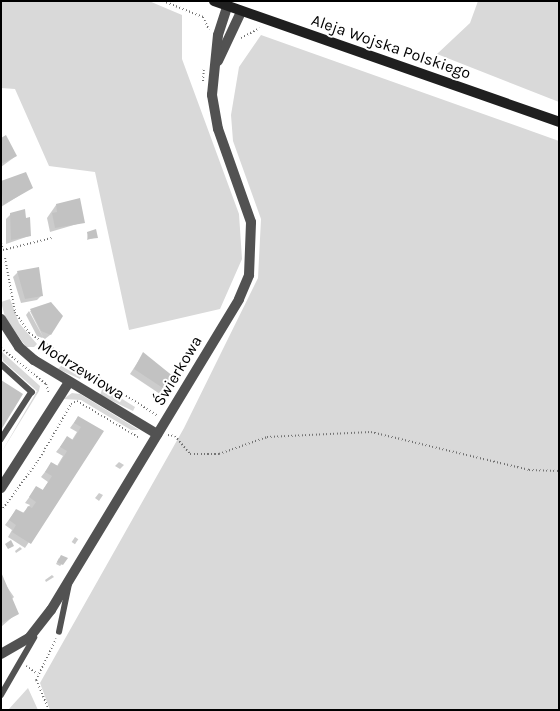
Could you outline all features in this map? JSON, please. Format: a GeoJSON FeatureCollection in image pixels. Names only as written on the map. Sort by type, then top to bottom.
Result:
{"type":"FeatureCollection","features":[{"type":"Feature","properties":{"kind":"main road","name":"Aleja Wojska Polskiego"},"geometry":{"type":"LineString","coordinates":[[214,1],[559,122]]}},
{"type":"Feature","properties":{"kind":"street","name":"Świerkowa"},"geometry":{"type":"LineString","coordinates":[[1,654],[41,625],[239,299],[252,262],[251,222],[214,112],[216,64],[227,7]]}},
{"type":"Feature","properties":{"kind":"street"},"geometry":{"type":"LineString","coordinates":[[216,64],[242,12]]}},
{"type":"Feature","properties":{"kind":"street","name":"Modrzewiowa"},"geometry":{"type":"LineString","coordinates":[[1,319],[4,332],[34,360],[157,434]]}},
{"type":"Feature","properties":{"kind":"street"},"geometry":{"type":"LineString","coordinates":[[1,488],[69,382]]}},
{"type":"Feature","properties":{"kind":"lane"},"geometry":{"type":"LineString","coordinates":[[1,364],[32,392],[1,440]]}},
{"type":"Feature","properties":{"kind":"lane"},"geometry":{"type":"LineString","coordinates":[[59,632],[69,580]]}},
{"type":"Feature","properties":{"kind":"lane"},"geometry":{"type":"LineString","coordinates":[[1,695],[41,625]]}},
{"type":"Feature","properties":{"kind":"path"},"geometry":{"type":"LineString","coordinates":[[163,1],[203,17],[214,34]]}},
{"type":"Feature","properties":{"kind":"path"},"geometry":{"type":"LineString","coordinates":[[234,40],[252,29],[276,24]]}},
{"type":"Feature","properties":{"kind":"path"},"geometry":{"type":"LineString","coordinates":[[1,243],[3,251],[52,238]]}},
{"type":"Feature","properties":{"kind":"path"},"geometry":{"type":"LineString","coordinates":[[4,258],[15,312],[29,333],[151,416],[162,413]]}},
{"type":"Feature","properties":{"kind":"path"},"geometry":{"type":"LineString","coordinates":[[1,348],[46,384],[53,396]]}},
{"type":"Feature","properties":{"kind":"path"},"geometry":{"type":"LineString","coordinates":[[1,511],[38,462],[71,404],[77,401],[138,437]]}},
{"type":"Feature","properties":{"kind":"path"},"geometry":{"type":"LineString","coordinates":[[66,403],[71,404]]}},
{"type":"Feature","properties":{"kind":"path"},"geometry":{"type":"LineString","coordinates":[[157,434],[175,436],[190,454],[219,454],[268,437],[371,432],[530,470],[559,471]]}},
{"type":"Feature","properties":{"kind":"path"},"geometry":{"type":"LineString","coordinates":[[49,710],[36,680],[59,632]]}},
{"type":"Feature","properties":{"kind":"path"},"geometry":{"type":"LineString","coordinates":[[20,662],[38,674]]}},
{"type":"Feature","properties":{"kind":"shaded area"},"geometry":{"type":"Polygon","coordinates":[[[1,1],[149,1],[182,15],[182,59],[239,214],[242,259],[220,309],[129,330],[95,172],[49,166],[15,89],[1,88],[1,1]]]}},
{"type":"Feature","properties":{"kind":"shaded area"},"geometry":{"type":"Polygon","coordinates":[[[478,1],[559,1],[559,102],[437,54],[470,23],[478,1]]]}},
{"type":"Feature","properties":{"kind":"shaded area"},"geometry":{"type":"Polygon","coordinates":[[[261,35],[559,141],[559,710],[50,710],[40,683],[184,428],[258,278],[261,219],[233,141],[231,115],[239,67],[261,35]]]}},
{"type":"Feature","properties":{"kind":"shaded area"},"geometry":{"type":"Polygon","coordinates":[[[10,299],[19,323],[37,344],[34,347],[26,347],[5,317],[1,302],[10,299]]]}},
{"type":"Feature","properties":{"kind":"shaded area"},"geometry":{"type":"Polygon","coordinates":[[[1,351],[40,386],[39,391],[1,453],[37,391],[3,361],[1,351]]]}},
{"type":"Feature","properties":{"kind":"shaded area"},"geometry":{"type":"Polygon","coordinates":[[[64,363],[82,374],[80,379],[58,369],[64,363]]]}},
{"type":"Feature","properties":{"kind":"shaded area"},"geometry":{"type":"Polygon","coordinates":[[[103,387],[135,407],[133,411],[100,395],[103,387]]]}},
{"type":"Feature","properties":{"kind":"shaded area"},"geometry":{"type":"Polygon","coordinates":[[[72,393],[80,394],[139,430],[131,430],[81,400],[63,399],[72,393]]]}},
{"type":"Feature","properties":{"kind":"shaded area"},"geometry":{"type":"Polygon","coordinates":[[[28,688],[38,710],[8,710],[28,688]]]}},
{"type":"Feature","properties":{"kind":"building"},"geometry":{"type":"Polygon","coordinates":[[[6,135],[17,156],[1,164],[1,138],[6,135]]]}},
{"type":"Feature","properties":{"kind":"building"},"geometry":{"type":"Polygon","coordinates":[[[26,172],[33,188],[3,205],[1,181],[26,172]]]}},
{"type":"Feature","properties":{"kind":"building"},"geometry":{"type":"Polygon","coordinates":[[[80,198],[85,223],[55,228],[52,213],[57,212],[56,204],[80,198]]]}},
{"type":"Feature","properties":{"kind":"building"},"geometry":{"type":"Polygon","coordinates":[[[25,209],[26,218],[30,217],[31,236],[11,240],[10,213],[25,209]]]}},
{"type":"Feature","properties":{"kind":"building"},"geometry":{"type":"Polygon","coordinates":[[[96,229],[98,238],[88,239],[87,232],[96,229]]]}},
{"type":"Feature","properties":{"kind":"building"},"geometry":{"type":"Polygon","coordinates":[[[39,267],[43,296],[25,299],[17,271],[39,267]]]}},
{"type":"Feature","properties":{"kind":"building"},"geometry":{"type":"Polygon","coordinates":[[[51,302],[63,316],[51,335],[41,331],[30,309],[51,302]]]}},
{"type":"Feature","properties":{"kind":"building"},"geometry":{"type":"Polygon","coordinates":[[[143,352],[174,377],[166,390],[134,369],[143,352]]]}},
{"type":"Feature","properties":{"kind":"building"},"geometry":{"type":"Polygon","coordinates":[[[1,380],[23,394],[1,430],[1,380]]]}},
{"type":"Feature","properties":{"kind":"building"},"geometry":{"type":"Polygon","coordinates":[[[78,416],[104,431],[31,544],[12,532],[16,525],[9,520],[16,509],[24,513],[28,506],[32,508],[36,502],[29,497],[36,486],[43,490],[52,476],[45,472],[51,462],[58,466],[67,451],[60,447],[67,436],[73,440],[81,427],[74,423],[78,416]]]}},
{"type":"Feature","properties":{"kind":"building"},"geometry":{"type":"Polygon","coordinates":[[[11,540],[14,546],[8,549],[5,544],[11,540]]]}},
{"type":"Feature","properties":{"kind":"building"},"geometry":{"type":"Polygon","coordinates":[[[61,555],[68,558],[63,565],[57,562],[61,555]]]}},
{"type":"Feature","properties":{"kind":"building"},"geometry":{"type":"Polygon","coordinates":[[[1,572],[19,614],[2,623],[1,629],[1,572]]]}}]}
